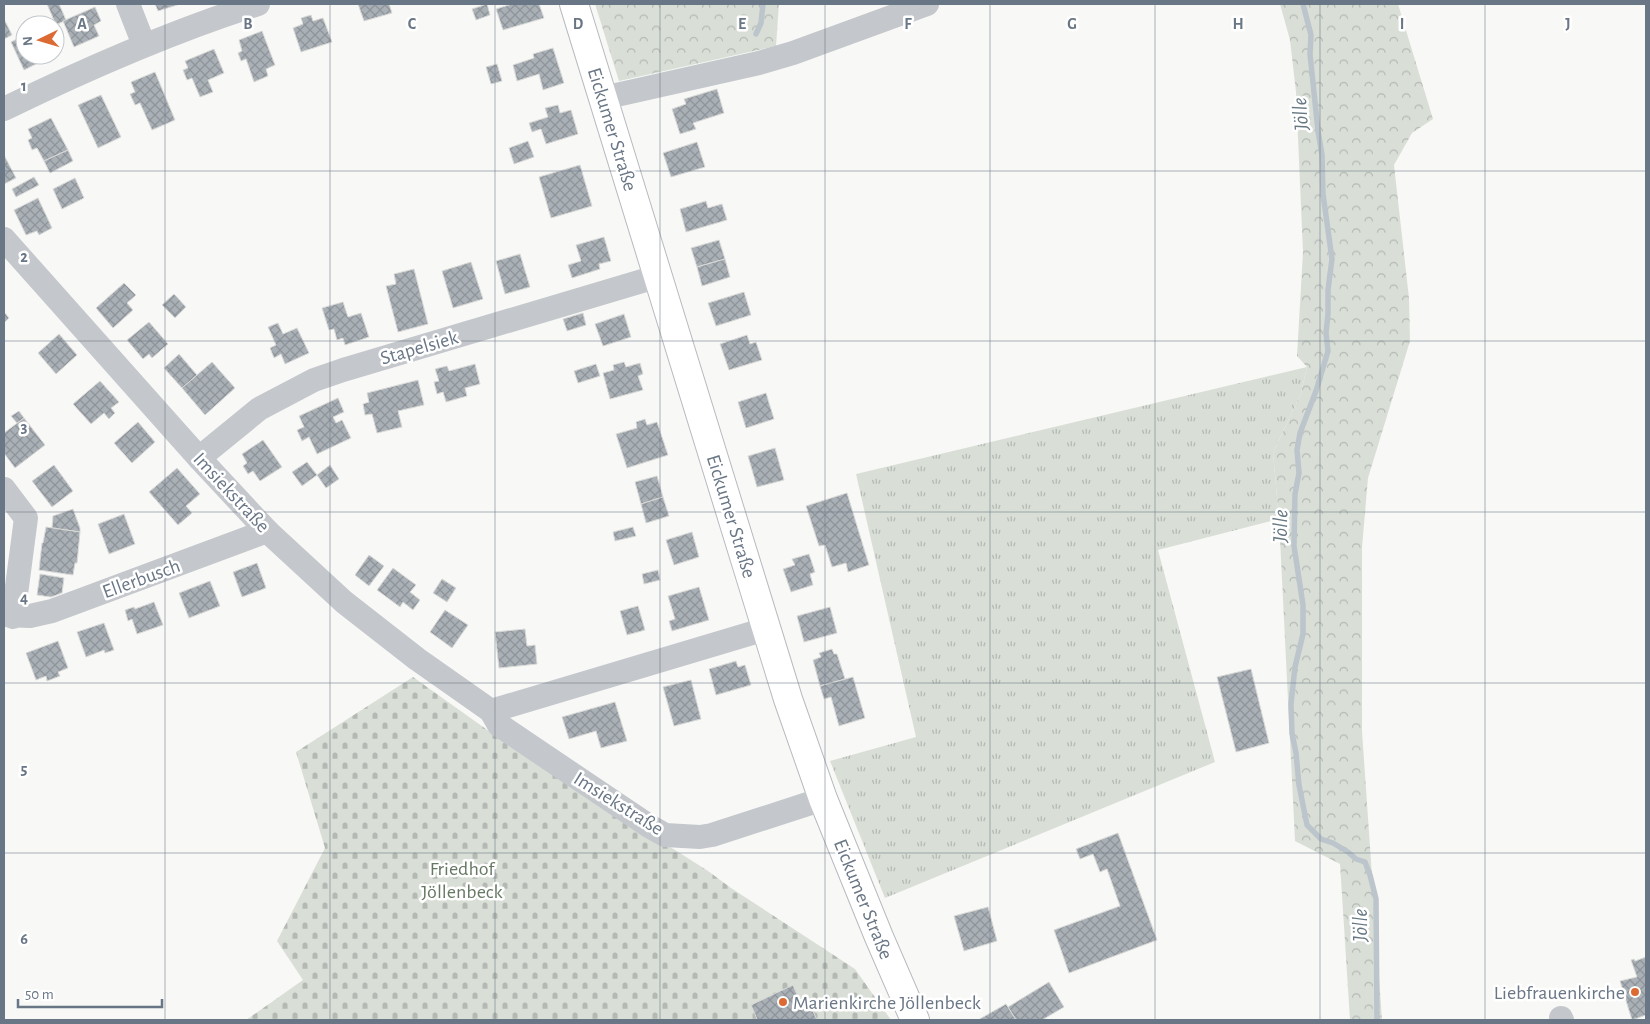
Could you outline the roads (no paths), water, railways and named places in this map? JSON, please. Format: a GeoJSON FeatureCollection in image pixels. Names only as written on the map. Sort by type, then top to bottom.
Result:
{"type":"FeatureCollection","features":[{"type":"Feature","properties":{"kind":"main road","name":"Eickumer Straße"},"geometry":{"type":"LineString","coordinates":[[574,4],[788,699],[824,799],[879,937],[915,1020]]}},
{"type":"Feature","properties":{"kind":"street"},"geometry":{"type":"LineString","coordinates":[[128,4],[144,45]]}},
{"type":"Feature","properties":{"kind":"street"},"geometry":{"type":"LineString","coordinates":[[4,110],[144,45],[258,4]]}},
{"type":"Feature","properties":{"kind":"street"},"geometry":{"type":"LineString","coordinates":[[604,98],[759,63],[793,53],[927,4]]}},
{"type":"Feature","properties":{"kind":"street","name":"Imsiekstraße"},"geometry":{"type":"LineString","coordinates":[[4,239],[199,458],[267,531],[344,602],[417,659],[491,711],[499,725],[665,835],[700,837],[712,835],[824,799]]}},
{"type":"Feature","properties":{"kind":"street","name":"Stapelsiek"},"geometry":{"type":"LineString","coordinates":[[199,458],[259,408],[314,380],[659,276]]}},
{"type":"Feature","properties":{"kind":"street","name":"Ellerbusch"},"geometry":{"type":"LineString","coordinates":[[4,489],[26,518],[8,616],[30,616],[52,611],[267,531]]}},
{"type":"Feature","properties":{"kind":"street"},"geometry":{"type":"LineString","coordinates":[[491,711],[766,629]]}},
{"type":"Feature","properties":{"kind":"waterway"},"geometry":{"type":"LineString","coordinates":[[756,34],[761,23],[763,4]]}},
{"type":"Feature","properties":{"kind":"waterway","name":"Jölle"},"geometry":{"type":"LineString","coordinates":[[1303,4],[1311,35],[1310,54],[1322,155],[1323,194],[1332,259],[1326,333],[1328,351],[1316,391],[1300,433],[1297,450],[1299,473],[1295,494],[1294,546],[1303,605],[1303,634],[1295,667],[1291,704],[1292,733],[1307,825],[1321,839],[1333,843],[1356,859],[1365,862],[1370,875],[1376,899],[1377,1020]]}},
{"type":"Feature","properties":{"kind":"place","name":"Liebfrauenkirche"},"geometry":{"type":"Point","coordinates":[1635,992]}},
{"type":"Feature","properties":{"kind":"place","name":"Marienkirche Jöllenbeck"},"geometry":{"type":"Point","coordinates":[783,1002]}},
{"type":"Feature","properties":{"kind":"park label","name":"Friedhof Jöllenbeck"},"geometry":{"type":"Point","coordinates":[462,880]}}]}
